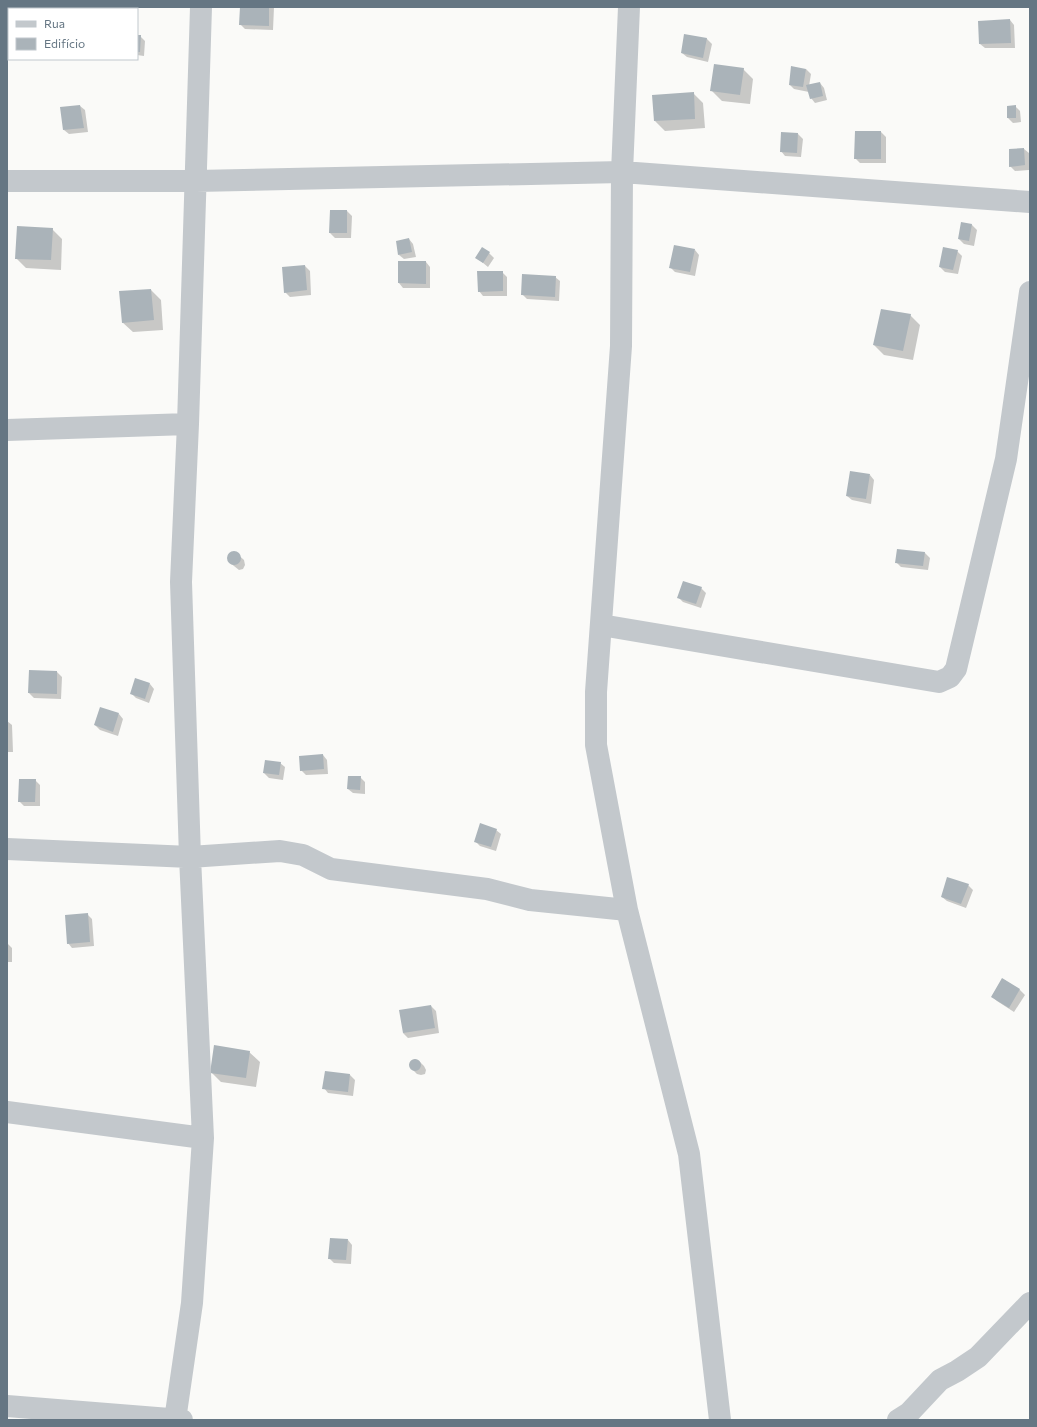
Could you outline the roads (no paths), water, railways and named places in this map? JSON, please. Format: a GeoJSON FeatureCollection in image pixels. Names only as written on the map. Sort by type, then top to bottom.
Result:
{"type":"FeatureCollection","features":[{"type":"Feature","properties":{"kind":"street"},"geometry":{"type":"LineString","coordinates":[[175,1420],[192,1303],[203,1138],[190,857],[181,582],[188,424],[201,7]]}},
{"type":"Feature","properties":{"kind":"street"},"geometry":{"type":"LineString","coordinates":[[629,7],[622,172],[621,346],[596,692],[596,745],[627,910],[689,1154],[723,1419]]}},
{"type":"Feature","properties":{"kind":"street"},"geometry":{"type":"LineString","coordinates":[[7,182],[196,181],[622,172],[1030,202]]}},
{"type":"Feature","properties":{"kind":"street"},"geometry":{"type":"LineString","coordinates":[[601,624],[939,682],[950,677],[956,669],[1006,459],[1030,292]]}},
{"type":"Feature","properties":{"kind":"street"},"geometry":{"type":"LineString","coordinates":[[7,430],[188,424]]}},
{"type":"Feature","properties":{"kind":"street"},"geometry":{"type":"LineString","coordinates":[[7,849],[190,857],[280,851],[302,855],[331,869],[487,889],[530,900],[627,910]]}},
{"type":"Feature","properties":{"kind":"street"},"geometry":{"type":"LineString","coordinates":[[7,1112],[203,1138]]}},
{"type":"Feature","properties":{"kind":"street"},"geometry":{"type":"LineString","coordinates":[[898,1420],[909,1413],[940,1380],[978,1357],[1030,1302]]}},
{"type":"Feature","properties":{"kind":"street"},"geometry":{"type":"LineString","coordinates":[[7,1406],[182,1420]]}}]}
